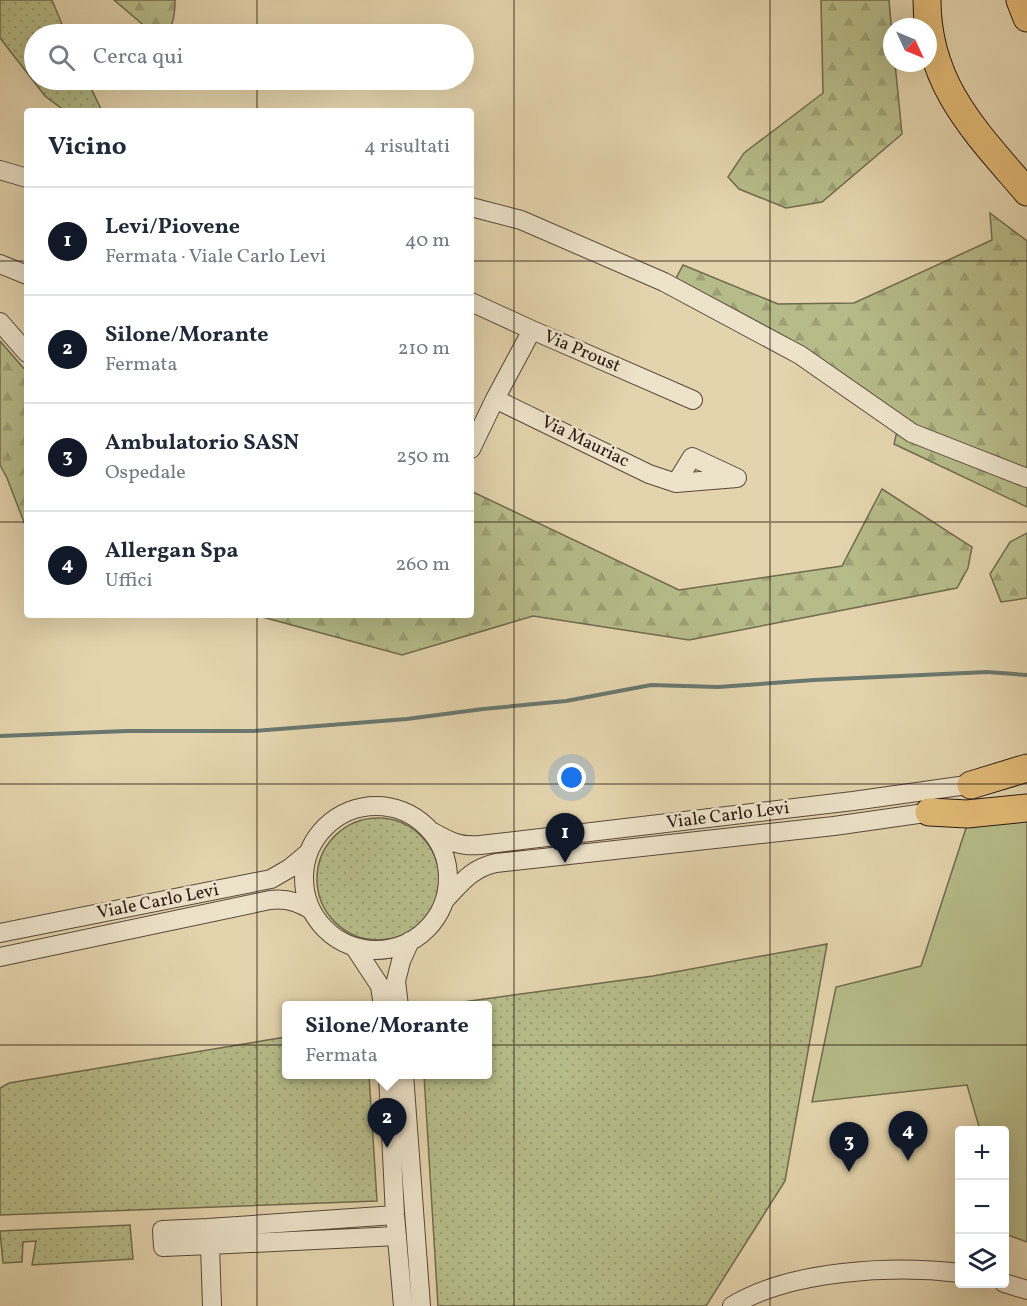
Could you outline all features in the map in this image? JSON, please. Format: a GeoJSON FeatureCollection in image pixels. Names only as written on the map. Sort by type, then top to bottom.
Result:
{"type":"FeatureCollection","features":[{"type":"Feature","properties":{"kind":"highway"},"geometry":{"type":"LineString","coordinates":[[910,0],[911,18]]}},
{"type":"Feature","properties":{"kind":"highway"},"geometry":{"type":"LineString","coordinates":[[927,0],[934,52],[953,99],[977,134],[1027,192]]}},
{"type":"Feature","properties":{"kind":"highway"},"geometry":{"type":"LineString","coordinates":[[1020,0],[1027,18]]}},
{"type":"Feature","properties":{"kind":"highway"},"geometry":{"type":"LineString","coordinates":[[925,72],[933,92],[956,128],[1027,208]]}},
{"type":"Feature","properties":{"kind":"highway"},"geometry":{"type":"LineString","coordinates":[[971,785],[1027,768]]}},
{"type":"Feature","properties":{"kind":"highway"},"geometry":{"type":"LineString","coordinates":[[929,812],[967,814],[1027,807]]}},
{"type":"Feature","properties":{"kind":"street"},"geometry":{"type":"LineString","coordinates":[[0,170],[24,177]]}},
{"type":"Feature","properties":{"kind":"street"},"geometry":{"type":"LineString","coordinates":[[474,208],[521,220],[664,282],[800,355],[912,432],[1027,478]]}},
{"type":"Feature","properties":{"kind":"street"},"geometry":{"type":"LineString","coordinates":[[0,264],[24,273]]}},
{"type":"Feature","properties":{"kind":"street","name":"Via Proust"},"geometry":{"type":"LineString","coordinates":[[474,303],[693,400]]}},
{"type":"Feature","properties":{"kind":"street"},"geometry":{"type":"LineString","coordinates":[[0,322],[24,350]]}},
{"type":"Feature","properties":{"kind":"street"},"geometry":{"type":"LineString","coordinates":[[474,443],[532,330]]}},
{"type":"Feature","properties":{"kind":"street","name":"Via Mauriac"},"geometry":{"type":"LineString","coordinates":[[495,399],[650,474],[676,483]]}},
{"type":"Feature","properties":{"kind":"street","name":"Viale Carlo Levi"},"geometry":{"type":"LineString","coordinates":[[431,831],[456,844],[480,845],[853,801],[1027,777]]}},
{"type":"Feature","properties":{"kind":"street","name":"Viale Carlo Levi"},"geometry":{"type":"LineString","coordinates":[[445,900],[471,873],[496,863],[811,829],[1027,796]]}},
{"type":"Feature","properties":{"kind":"street"},"geometry":{"type":"LineString","coordinates":[[378,806],[400,810],[420,821],[431,831],[442,850],[448,871],[448,885],[445,900],[439,912],[422,934],[394,948],[378,950],[355,948],[332,935],[320,923],[311,910],[305,892],[304,872],[308,853],[320,834],[336,818],[363,807],[378,806]]}},
{"type":"Feature","properties":{"kind":"street","name":"Viale Carlo Levi"},"geometry":{"type":"LineString","coordinates":[[0,933],[263,881],[284,873],[308,853]]}},
{"type":"Feature","properties":{"kind":"street","name":"Viale Carlo Levi"},"geometry":{"type":"LineString","coordinates":[[0,957],[270,900],[278,899],[298,903],[311,910]]}},
{"type":"Feature","properties":{"kind":"street"},"geometry":{"type":"LineString","coordinates":[[398,1001],[396,981],[401,961],[410,942]]}},
{"type":"Feature","properties":{"kind":"street"},"geometry":{"type":"LineString","coordinates":[[355,948],[380,986],[382,1001]]}},
{"type":"Feature","properties":{"kind":"street"},"geometry":{"type":"LineString","coordinates":[[388,1079],[395,1215],[403,1306]]}},
{"type":"Feature","properties":{"kind":"street"},"geometry":{"type":"LineString","coordinates":[[404,1079],[421,1306]]}},
{"type":"Feature","properties":{"kind":"street"},"geometry":{"type":"LineString","coordinates":[[209,1236],[395,1215]]}},
{"type":"Feature","properties":{"kind":"street"},"geometry":{"type":"LineString","coordinates":[[209,1236],[397,1236]]}},
{"type":"Feature","properties":{"kind":"street"},"geometry":{"type":"LineString","coordinates":[[209,1236],[212,1305]]}},
{"type":"Feature","properties":{"kind":"street"},"geometry":{"type":"LineString","coordinates":[[732,1306],[750,1296],[779,1286],[833,1275],[900,1269],[955,1273]]}},
{"type":"Feature","properties":{"kind":"street"},"geometry":{"type":"LineString","coordinates":[[1009,1284],[1027,1290]]}},
{"type":"Feature","properties":{"kind":"green space"},"geometry":{"type":"Polygon","coordinates":[[[0,0],[52,0],[62,24],[24,24],[24,69],[0,38],[0,0]]]}},
{"type":"Feature","properties":{"kind":"green space"},"geometry":{"type":"Polygon","coordinates":[[[114,0],[175,0],[172,24],[142,24],[114,0]]]}},
{"type":"Feature","properties":{"kind":"green space"},"geometry":{"type":"Polygon","coordinates":[[[821,0],[889,0],[891,18],[883,18],[883,72],[896,72],[902,134],[822,202],[786,208],[739,189],[728,177],[744,153],[823,93],[821,0]]]}},
{"type":"Feature","properties":{"kind":"green space"},"geometry":{"type":"Polygon","coordinates":[[[40,90],[92,90],[101,108],[61,108],[40,90]]]}},
{"type":"Feature","properties":{"kind":"green space"},"geometry":{"type":"Polygon","coordinates":[[[990,213],[1027,241],[1027,507],[894,444],[899,423],[672,286],[683,265],[778,304],[854,303],[992,240],[990,213]]]}},
{"type":"Feature","properties":{"kind":"green space"},"geometry":{"type":"Polygon","coordinates":[[[0,341],[24,369],[24,522],[0,465],[0,341]]]}},
{"type":"Feature","properties":{"kind":"green space"},"geometry":{"type":"Polygon","coordinates":[[[882,489],[972,547],[968,568],[957,588],[689,640],[533,616],[402,655],[266,618],[474,618],[474,492],[679,590],[842,566],[882,489]]]}},
{"type":"Feature","properties":{"kind":"green space"},"geometry":{"type":"Polygon","coordinates":[[[1027,533],[1027,598],[1001,602],[990,574],[1010,542],[1027,533]]]}},
{"type":"Feature","properties":{"kind":"green space"},"geometry":{"type":"Polygon","coordinates":[[[1027,816],[1027,1242],[1009,1235],[1009,1126],[979,1126],[967,1085],[812,1102],[836,987],[921,966],[967,825],[1027,816]]]}},
{"type":"Feature","properties":{"kind":"green space"},"geometry":{"type":"Polygon","coordinates":[[[378,818],[401,823],[412,828],[421,836],[429,845],[434,856],[439,879],[434,902],[429,913],[421,922],[412,930],[401,935],[378,940],[355,935],[344,930],[335,922],[327,913],[322,902],[317,879],[322,856],[327,845],[335,836],[344,828],[355,823],[378,818]]]}},
{"type":"Feature","properties":{"kind":"green space"},"geometry":{"type":"Polygon","coordinates":[[[827,944],[785,1181],[706,1306],[438,1306],[424,1079],[492,1079],[492,1001],[470,1001],[653,976],[827,944]]]}},
{"type":"Feature","properties":{"kind":"green space"},"geometry":{"type":"Polygon","coordinates":[[[282,1038],[282,1079],[369,1079],[377,1201],[0,1215],[0,1088],[9,1083],[282,1038]]]}},
{"type":"Feature","properties":{"kind":"green space"},"geometry":{"type":"Polygon","coordinates":[[[130,1225],[133,1259],[32,1265],[36,1241],[23,1242],[22,1262],[3,1263],[0,1231],[130,1225]]]}},
{"type":"Feature","properties":{"kind":"waterway"},"geometry":{"type":"LineString","coordinates":[[0,736],[127,731],[253,731],[407,719],[566,701],[651,685],[718,687],[987,672],[1027,675]]}},
{"type":"Feature","properties":{"kind":"place","name":"Levi/Piovene"},"geometry":{"type":"Point","coordinates":[565,863]}},
{"type":"Feature","properties":{"kind":"place","name":"Silone/Morante"},"geometry":{"type":"Point","coordinates":[387,1148]}},
{"type":"Feature","properties":{"kind":"place","name":"Allergan Spa"},"geometry":{"type":"Point","coordinates":[908,1161]}},
{"type":"Feature","properties":{"kind":"place","name":"Ambulatorio SASN"},"geometry":{"type":"Point","coordinates":[849,1172]}}]}
